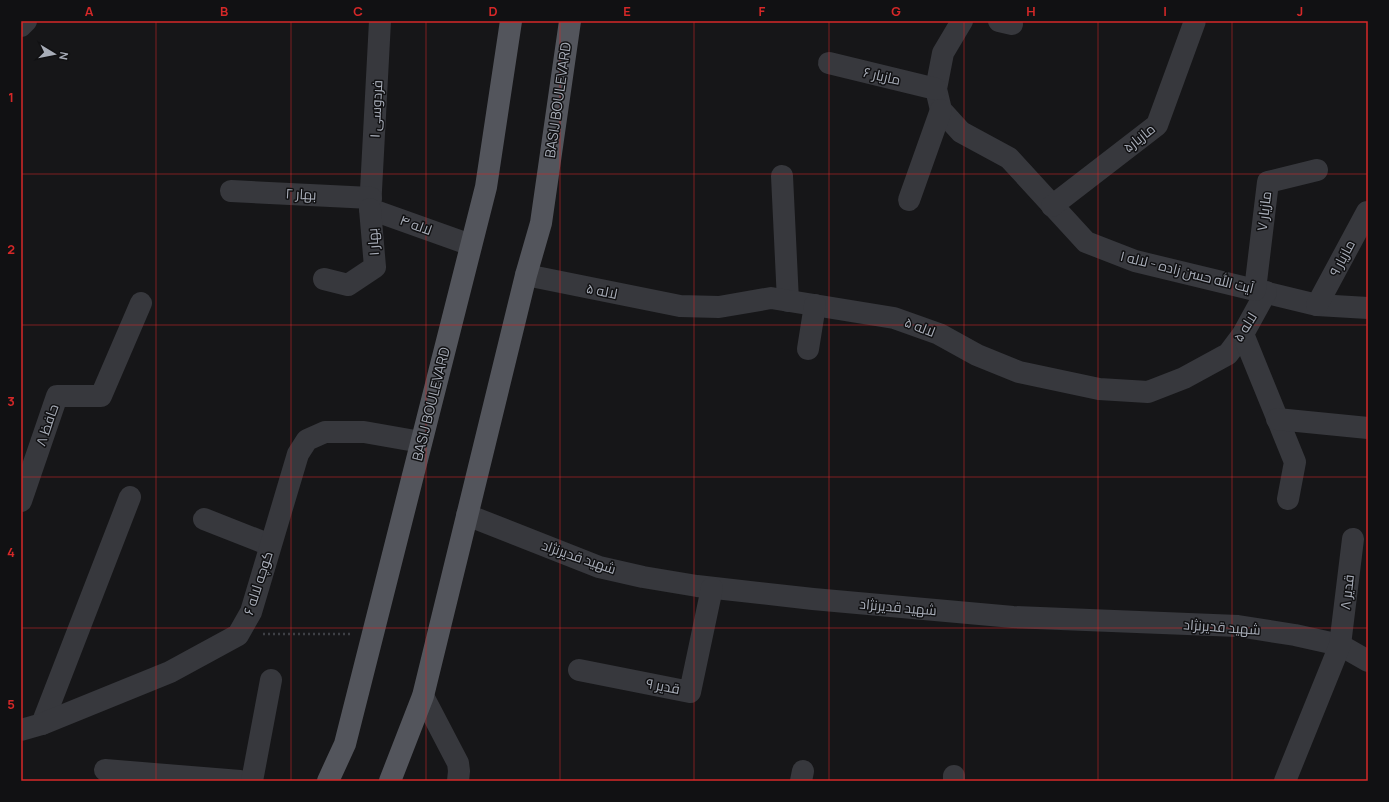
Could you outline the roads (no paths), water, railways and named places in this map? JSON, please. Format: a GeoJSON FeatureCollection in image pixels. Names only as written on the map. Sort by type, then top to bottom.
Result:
{"type":"FeatureCollection","features":[{"type":"Feature","properties":{"kind":"main road","name":"BASIJ BOULEVARD"},"geometry":{"type":"LineString","coordinates":[[328,781],[345,744],[486,188],[511,21]]}},
{"type":"Feature","properties":{"kind":"main road","name":"BASIJ BOULEVARD"},"geometry":{"type":"LineString","coordinates":[[390,781],[423,696],[526,275],[541,223],[570,21]]}},
{"type":"Feature","properties":{"kind":"street"},"geometry":{"type":"LineString","coordinates":[[21,26],[26,21]]}},
{"type":"Feature","properties":{"kind":"street","name":"فردوسی ۱"},"geometry":{"type":"LineString","coordinates":[[371,203],[380,21]]}},
{"type":"Feature","properties":{"kind":"street","name":"آیت الله حسن زاده - لاله ۱"},"geometry":{"type":"LineString","coordinates":[[962,21],[943,53],[936,89],[941,110],[961,132],[1009,158],[1086,242],[1135,261],[1317,305],[1368,308]]}},
{"type":"Feature","properties":{"kind":"street","name":"مازیار۵"},"geometry":{"type":"LineString","coordinates":[[1052,206],[1157,124],[1195,21]]}},
{"type":"Feature","properties":{"kind":"street","name":"مازیار ۶"},"geometry":{"type":"LineString","coordinates":[[829,64],[936,89]]}},
{"type":"Feature","properties":{"kind":"street"},"geometry":{"type":"LineString","coordinates":[[909,200],[941,110]]}},
{"type":"Feature","properties":{"kind":"street","name":"مازیار ۷"},"geometry":{"type":"LineString","coordinates":[[1260,291],[1268,182],[1317,170]]}},
{"type":"Feature","properties":{"kind":"street"},"geometry":{"type":"LineString","coordinates":[[782,176],[788,301]]}},
{"type":"Feature","properties":{"kind":"street","name":"بهار ۲"},"geometry":{"type":"LineString","coordinates":[[231,190],[371,203]]}},
{"type":"Feature","properties":{"kind":"street","name":"لاله ۴"},"geometry":{"type":"LineString","coordinates":[[371,203],[471,245]]}},
{"type":"Feature","properties":{"kind":"street","name":"بهار ۱"},"geometry":{"type":"LineString","coordinates":[[324,279],[348,285],[375,268],[371,203]]}},
{"type":"Feature","properties":{"kind":"street","name":"مازیار ۹"},"geometry":{"type":"LineString","coordinates":[[1317,305],[1367,212]]}},
{"type":"Feature","properties":{"kind":"street","name":"لاله ۵"},"geometry":{"type":"LineString","coordinates":[[526,275],[680,306],[720,307],[771,298],[894,318],[938,334],[977,355],[1019,372],[1099,389],[1148,392],[1184,378],[1228,354],[1243,334],[1260,291]]}},
{"type":"Feature","properties":{"kind":"street","name":"حافظ ۸"},"geometry":{"type":"LineString","coordinates":[[21,501],[57,396],[101,396],[141,303]]}},
{"type":"Feature","properties":{"kind":"street"},"geometry":{"type":"LineString","coordinates":[[808,349],[815,305]]}},
{"type":"Feature","properties":{"kind":"street"},"geometry":{"type":"LineString","coordinates":[[1243,334],[1295,462],[1288,499]]}},
{"type":"Feature","properties":{"kind":"street"},"geometry":{"type":"LineString","coordinates":[[1278,419],[1368,428]]}},
{"type":"Feature","properties":{"kind":"street","name":"کوچه لاله ۶"},"geometry":{"type":"LineString","coordinates":[[42,724],[170,672],[238,635],[250,612],[298,454],[307,440],[325,432],[364,432],[421,442]]}},
{"type":"Feature","properties":{"kind":"street"},"geometry":{"type":"LineString","coordinates":[[21,730],[42,724],[130,497]]}},
{"type":"Feature","properties":{"kind":"street","name":"شهید قدیرنژاد"},"geometry":{"type":"LineString","coordinates":[[467,515],[599,567],[643,577],[712,588],[813,599],[1013,617],[1238,626],[1295,635],[1340,645],[1368,661]]}},
{"type":"Feature","properties":{"kind":"street"},"geometry":{"type":"LineString","coordinates":[[204,519],[270,545]]}},
{"type":"Feature","properties":{"kind":"street","name":"قدیر ۸"},"geometry":{"type":"LineString","coordinates":[[1285,781],[1340,645],[1353,539]]}},
{"type":"Feature","properties":{"kind":"street","name":"قدیر ۹"},"geometry":{"type":"LineString","coordinates":[[579,670],[690,692],[712,588]]}},
{"type":"Feature","properties":{"kind":"street"},"geometry":{"type":"LineString","coordinates":[[252,781],[271,680]]}},
{"type":"Feature","properties":{"kind":"street"},"geometry":{"type":"LineString","coordinates":[[423,696],[458,763],[458,781]]}},
{"type":"Feature","properties":{"kind":"street"},"geometry":{"type":"LineString","coordinates":[[105,770],[240,781]]}}]}
